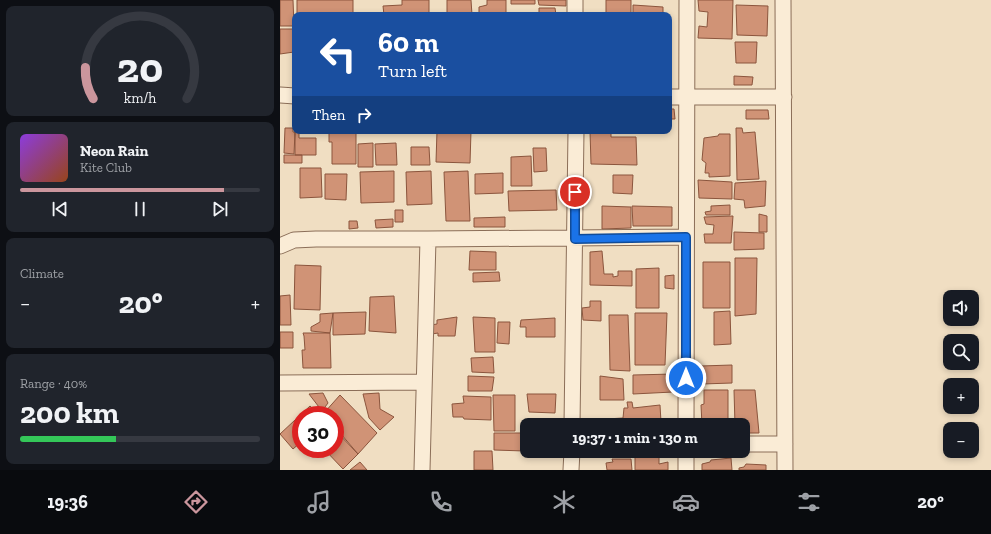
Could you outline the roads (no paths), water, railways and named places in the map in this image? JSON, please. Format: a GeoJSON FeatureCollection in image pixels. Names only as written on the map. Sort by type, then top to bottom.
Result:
{"type":"FeatureCollection","features":[{"type":"Feature","properties":{"kind":"street"},"geometry":{"type":"LineString","coordinates":[[575,0],[576,12]]}},
{"type":"Feature","properties":{"kind":"street"},"geometry":{"type":"LineString","coordinates":[[686,0],[686,418]]}},
{"type":"Feature","properties":{"kind":"street"},"geometry":{"type":"LineString","coordinates":[[783,0],[785,470]]}},
{"type":"Feature","properties":{"kind":"street"},"geometry":{"type":"LineString","coordinates":[[280,96],[292,96]]}},
{"type":"Feature","properties":{"kind":"street"},"geometry":{"type":"LineString","coordinates":[[672,97],[784,97]]}},
{"type":"Feature","properties":{"kind":"street"},"geometry":{"type":"LineString","coordinates":[[572,418],[576,134]]}},
{"type":"Feature","properties":{"kind":"street"},"geometry":{"type":"LineString","coordinates":[[280,246],[294,240],[309,239],[428,240],[686,237]]}},
{"type":"Feature","properties":{"kind":"street"},"geometry":{"type":"LineString","coordinates":[[422,470],[428,240]]}},
{"type":"Feature","properties":{"kind":"street"},"geometry":{"type":"LineString","coordinates":[[280,383],[424,382]]}},
{"type":"Feature","properties":{"kind":"street"},"geometry":{"type":"LineString","coordinates":[[750,444],[785,444]]}},
{"type":"Feature","properties":{"kind":"street"},"geometry":{"type":"LineString","coordinates":[[571,470],[572,458]]}},
{"type":"Feature","properties":{"kind":"street"},"geometry":{"type":"LineString","coordinates":[[686,458],[686,470]]}}]}
